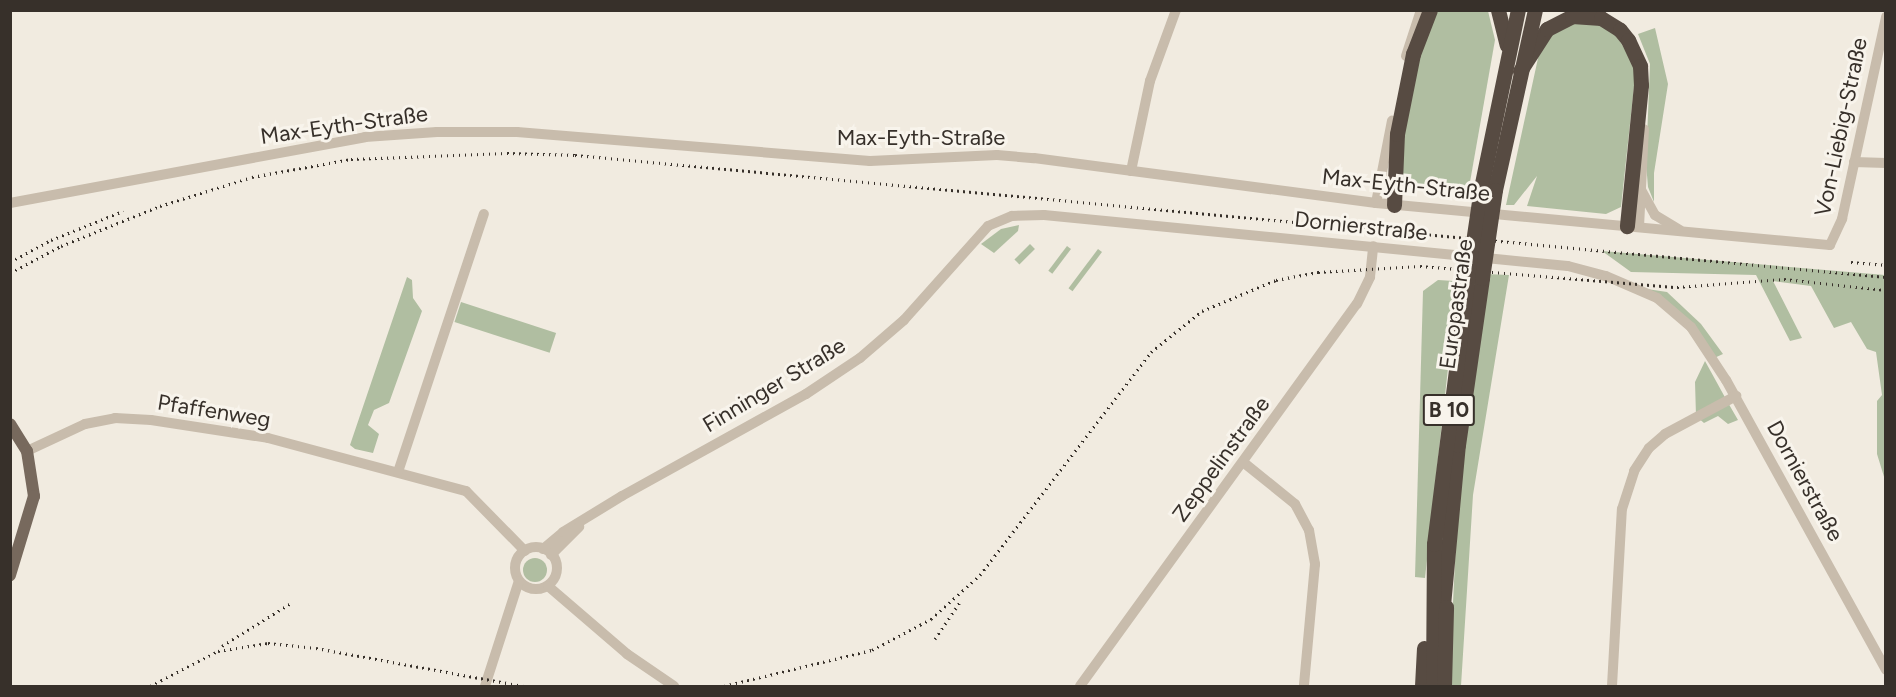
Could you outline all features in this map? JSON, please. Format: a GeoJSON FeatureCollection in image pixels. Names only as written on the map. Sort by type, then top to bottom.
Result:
{"type":"FeatureCollection","features":[{"type":"Feature","properties":{"kind":"highway"},"geometry":{"type":"LineString","coordinates":[[1394,205],[1397,134],[1413,54],[1430,10]]}},
{"type":"Feature","properties":{"kind":"highway"},"geometry":{"type":"LineString","coordinates":[[1498,10],[1508,54]]}},
{"type":"Feature","properties":{"kind":"highway","name":"Europastraße"},"geometry":{"type":"LineString","coordinates":[[1433,684],[1434,544],[1508,54],[1518,10]]}},
{"type":"Feature","properties":{"kind":"highway","name":"Europastraße"},"geometry":{"type":"LineString","coordinates":[[1488,189],[1535,10]]}},
{"type":"Feature","properties":{"kind":"highway"},"geometry":{"type":"LineString","coordinates":[[1520,71],[1547,29],[1572,16],[1600,18],[1620,30],[1628,40],[1640,66],[1641,85],[1633,227]]}},
{"type":"Feature","properties":{"kind":"highway","name":"Europastraße"},"geometry":{"type":"LineString","coordinates":[[1433,684],[1446,580],[1475,277]]}},
{"type":"Feature","properties":{"kind":"main road"},"geometry":{"type":"LineString","coordinates":[[10,424],[27,451],[34,500],[10,575]]}},
{"type":"Feature","properties":{"kind":"street"},"geometry":{"type":"LineString","coordinates":[[1131,171],[1150,81],[1176,10]]}},
{"type":"Feature","properties":{"kind":"street"},"geometry":{"type":"LineString","coordinates":[[1376,203],[1407,52],[1421,10]]}},
{"type":"Feature","properties":{"kind":"street"},"geometry":{"type":"LineString","coordinates":[[1600,10],[1625,25],[1646,65],[1640,186],[1633,227]]}},
{"type":"Feature","properties":{"kind":"street","name":"Von-Liebig-Straße"},"geometry":{"type":"LineString","coordinates":[[1833,244],[1854,162],[1886,17]]}},
{"type":"Feature","properties":{"kind":"street","name":"Max-Eyth-Straße"},"geometry":{"type":"LineString","coordinates":[[10,202],[327,143],[437,132],[517,132],[870,161],[997,155],[1394,205],[1811,245],[1833,244]]}},
{"type":"Feature","properties":{"kind":"street"},"geometry":{"type":"LineString","coordinates":[[1854,162],[1886,163]]}},
{"type":"Feature","properties":{"kind":"street"},"geometry":{"type":"LineString","coordinates":[[1640,186],[1655,214],[1685,232]]}},
{"type":"Feature","properties":{"kind":"street"},"geometry":{"type":"LineString","coordinates":[[398,472],[484,214]]}},
{"type":"Feature","properties":{"kind":"street","name":"Dornierstraße"},"geometry":{"type":"LineString","coordinates":[[1012,216],[1044,216],[1568,266],[1629,284],[1657,298],[1691,327],[1736,396],[1886,670]]}},
{"type":"Feature","properties":{"kind":"street","name":"Finninger Straße"},"geometry":{"type":"LineString","coordinates":[[522,553],[547,552],[590,517],[806,394],[860,358],[904,320],[979,233],[1012,216]]}},
{"type":"Feature","properties":{"kind":"street","name":"Zeppelinstraße"},"geometry":{"type":"LineString","coordinates":[[1080,687],[1366,290],[1373,246]]}},
{"type":"Feature","properties":{"kind":"street"},"geometry":{"type":"LineString","coordinates":[[1612,687],[1622,509],[1631,478],[1649,448],[1665,434],[1736,396]]}},
{"type":"Feature","properties":{"kind":"street","name":"Pfaffenweg"},"geometry":{"type":"LineString","coordinates":[[27,451],[100,419],[133,418],[268,438],[466,491],[494,518],[522,553]]}},
{"type":"Feature","properties":{"kind":"street"},"geometry":{"type":"LineString","coordinates":[[1244,462],[1291,500],[1310,530],[1315,564],[1305,687]]}},
{"type":"Feature","properties":{"kind":"street"},"geometry":{"type":"LineString","coordinates":[[522,553],[515,568],[521,583],[534,589],[550,583],[557,570],[547,552]]}},
{"type":"Feature","properties":{"kind":"street"},"geometry":{"type":"LineString","coordinates":[[485,687],[501,632],[521,583]]}},
{"type":"Feature","properties":{"kind":"street"},"geometry":{"type":"LineString","coordinates":[[550,583],[627,654],[674,687]]}},
{"type":"Feature","properties":{"kind":"green space"},"geometry":{"type":"Polygon","coordinates":[[[1436,11],[1488,11],[1495,40],[1467,199],[1401,186],[1402,144],[1415,69],[1436,11]]]}},
{"type":"Feature","properties":{"kind":"green space"},"geometry":{"type":"Polygon","coordinates":[[[1578,20],[1599,22],[1614,31],[1636,68],[1621,207],[1606,214],[1527,206],[1537,176],[1514,205],[1506,205],[1540,49],[1556,28],[1578,20]]]}},
{"type":"Feature","properties":{"kind":"green space"},"geometry":{"type":"Polygon","coordinates":[[[1655,28],[1668,84],[1654,173],[1654,202],[1648,187],[1646,163],[1650,64],[1638,34],[1655,28]]]}},
{"type":"Feature","properties":{"kind":"green space"},"geometry":{"type":"Polygon","coordinates":[[[1019,225],[1018,231],[994,253],[981,244],[1001,229],[1019,225]]]}},
{"type":"Feature","properties":{"kind":"green space"},"geometry":{"type":"Polygon","coordinates":[[[1030,244],[1035,249],[1019,265],[1014,260],[1030,244]]]}},
{"type":"Feature","properties":{"kind":"green space"},"geometry":{"type":"Polygon","coordinates":[[[1067,246],[1071,249],[1052,274],[1048,271],[1067,246]]]}},
{"type":"Feature","properties":{"kind":"green space"},"geometry":{"type":"Polygon","coordinates":[[[1098,249],[1102,252],[1073,291],[1069,288],[1098,249]]]}},
{"type":"Feature","properties":{"kind":"green space"},"geometry":{"type":"Polygon","coordinates":[[[1602,251],[1885,275],[1885,480],[1877,454],[1877,401],[1882,395],[1876,352],[1867,349],[1851,322],[1834,328],[1811,286],[1773,281],[1802,338],[1790,341],[1756,275],[1631,272],[1602,251]]]}},
{"type":"Feature","properties":{"kind":"green space"},"geometry":{"type":"Polygon","coordinates":[[[1485,274],[1509,275],[1473,495],[1461,686],[1449,686],[1459,478],[1485,274]]]}},
{"type":"Feature","properties":{"kind":"green space"},"geometry":{"type":"Polygon","coordinates":[[[407,277],[412,280],[413,298],[422,311],[389,403],[374,410],[368,425],[379,434],[373,453],[355,449],[350,445],[407,277]]]}},
{"type":"Feature","properties":{"kind":"green space"},"geometry":{"type":"Polygon","coordinates":[[[1438,280],[1454,281],[1455,304],[1425,578],[1415,577],[1423,291],[1438,280]]]}},
{"type":"Feature","properties":{"kind":"green space"},"geometry":{"type":"Polygon","coordinates":[[[1647,289],[1667,292],[1701,324],[1723,354],[1712,359],[1697,336],[1647,289]]]}},
{"type":"Feature","properties":{"kind":"green space"},"geometry":{"type":"Polygon","coordinates":[[[461,302],[556,333],[550,353],[455,322],[461,302]]]}},
{"type":"Feature","properties":{"kind":"green space"},"geometry":{"type":"Polygon","coordinates":[[[1705,361],[1738,420],[1728,424],[1718,416],[1704,423],[1696,416],[1695,382],[1705,361]]]}},
{"type":"Feature","properties":{"kind":"green space"},"geometry":{"type":"Polygon","coordinates":[[[535,558],[540,559],[546,565],[546,575],[540,581],[535,582],[530,581],[524,575],[523,570],[524,565],[530,559],[535,558]]]}},
{"type":"Feature","properties":{"kind":"railway"},"geometry":{"type":"LineString","coordinates":[[10,273],[61,246],[160,206],[252,177],[351,159],[507,153],[575,155],[1886,277]]}},
{"type":"Feature","properties":{"kind":"railway"},"geometry":{"type":"LineString","coordinates":[[10,262],[51,240],[123,211]]}},
{"type":"Feature","properties":{"kind":"railway"},"geometry":{"type":"LineString","coordinates":[[1851,262],[1886,265]]}},
{"type":"Feature","properties":{"kind":"railway"},"geometry":{"type":"LineString","coordinates":[[724,686],[872,650],[931,619],[980,575],[1151,352],[1202,311],[1276,280],[1318,272],[1420,266],[1677,287],[1784,279],[1886,290]]}},
{"type":"Feature","properties":{"kind":"railway"},"geometry":{"type":"LineString","coordinates":[[935,639],[960,602]]}},
{"type":"Feature","properties":{"kind":"railway"},"geometry":{"type":"LineString","coordinates":[[222,646],[291,603]]}},
{"type":"Feature","properties":{"kind":"railway"},"geometry":{"type":"LineString","coordinates":[[150,686],[218,651],[268,643],[316,648],[524,686]]}}]}
